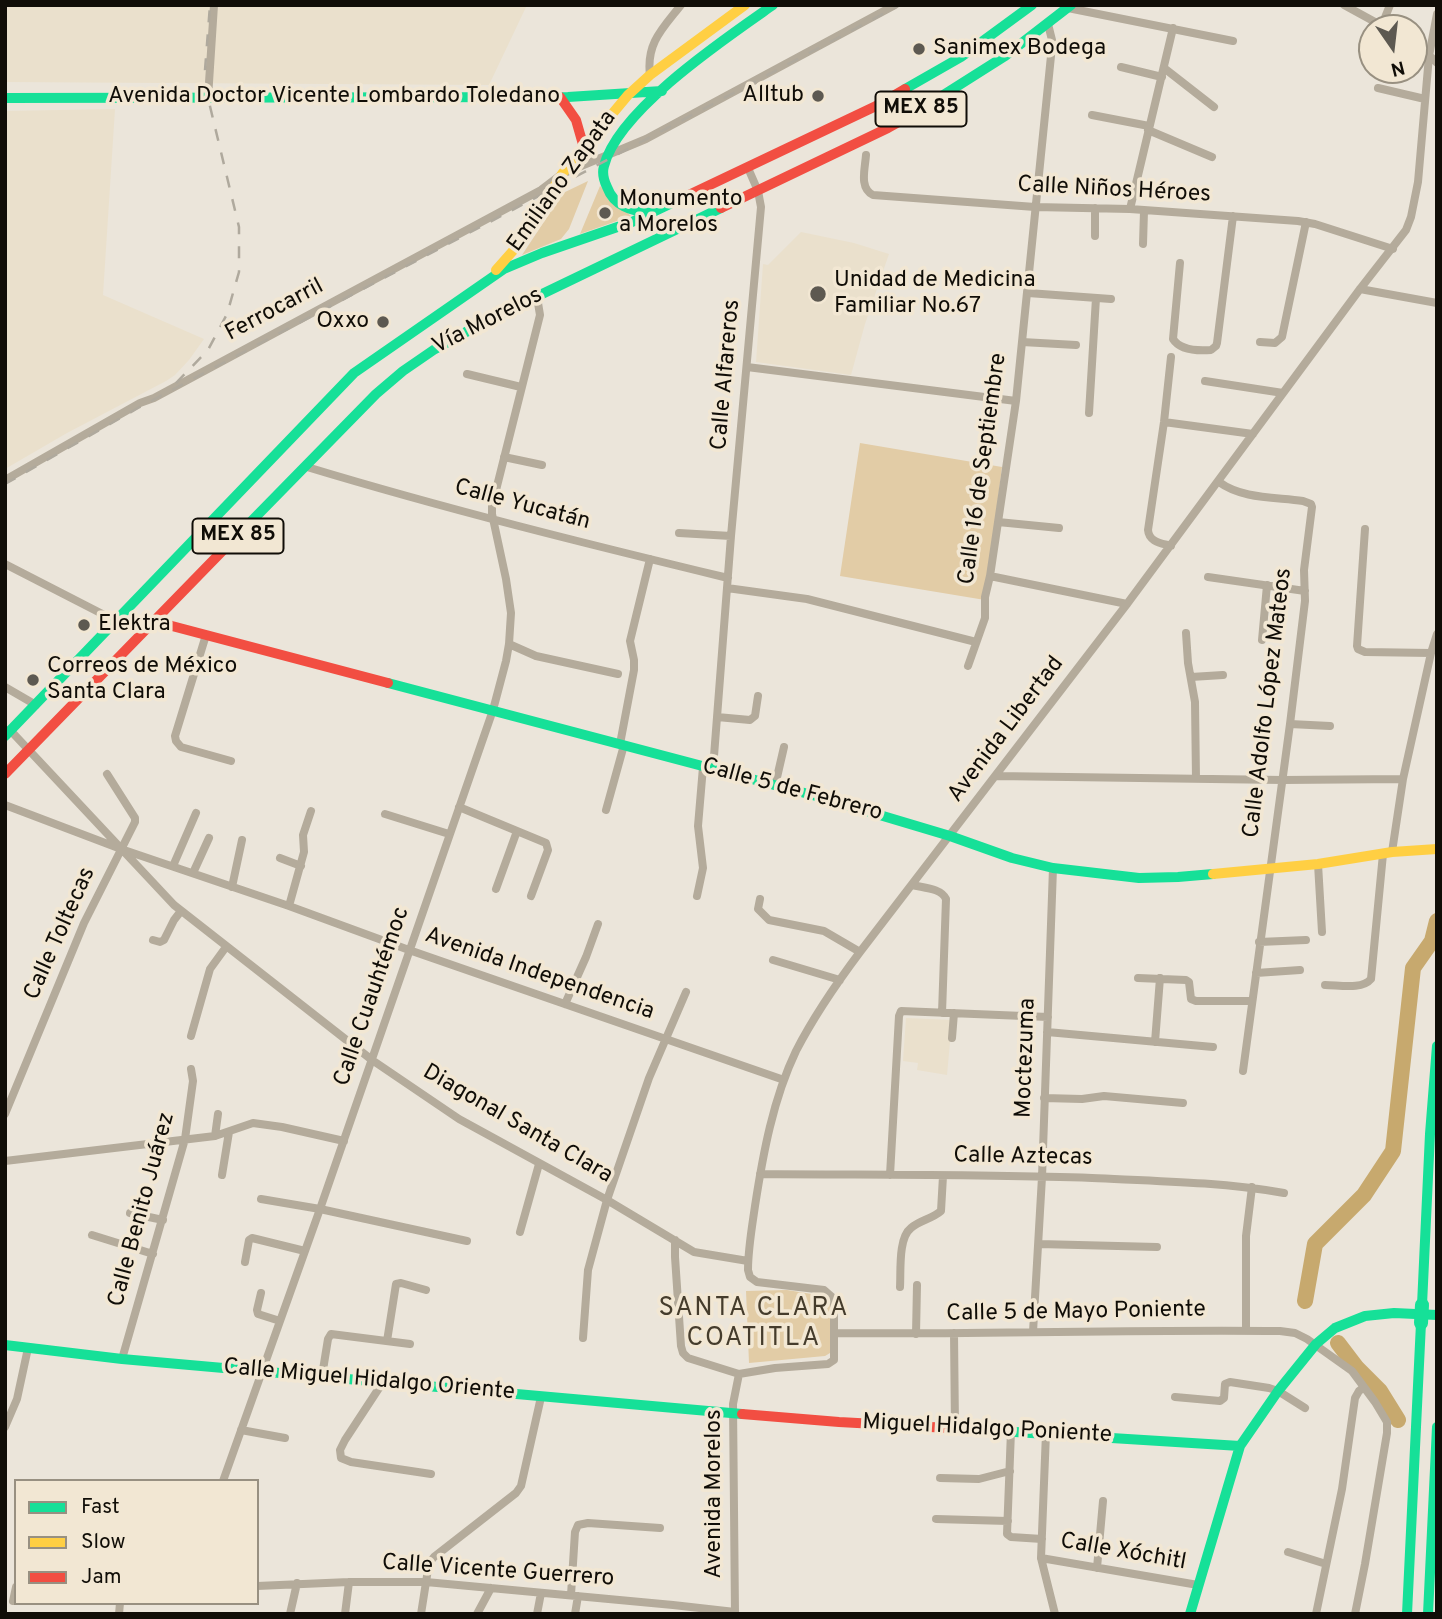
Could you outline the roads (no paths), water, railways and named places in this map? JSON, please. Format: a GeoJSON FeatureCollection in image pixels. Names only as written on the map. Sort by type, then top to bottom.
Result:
{"type":"FeatureCollection","features":[{"type":"Feature","properties":{"kind":"main road","name":"Emiliano Zapata"},"geometry":{"type":"LineString","coordinates":[[483,283],[519,244],[562,174],[628,94],[745,5]]}},
{"type":"Feature","properties":{"kind":"main road","name":"Emiliano Zapata"},"geometry":{"type":"LineString","coordinates":[[651,213],[624,208],[615,201],[605,184],[603,174],[609,155],[631,121],[662,92],[699,59],[773,5]]}},
{"type":"Feature","properties":{"kind":"main road","name":"Vía Morelos"},"geometry":{"type":"LineString","coordinates":[[8,733],[354,373],[366,364],[504,269],[651,213],[876,106],[961,57],[1032,5]]}},
{"type":"Feature","properties":{"kind":"main road","name":"Vía Morelos"},"geometry":{"type":"LineString","coordinates":[[5,774],[376,394],[419,359],[453,338],[888,128],[932,104],[986,69],[1069,6]]}},
{"type":"Feature","properties":{"kind":"main road","name":"Avenida Doctor Vicente Lombardo Toledano"},"geometry":{"type":"LineString","coordinates":[[5,98],[560,97],[662,92]]}},
{"type":"Feature","properties":{"kind":"main road"},"geometry":{"type":"LineString","coordinates":[[560,97],[578,120],[584,148]]}},
{"type":"Feature","properties":{"kind":"main road","name":"Calle 5 de Febrero"},"geometry":{"type":"LineString","coordinates":[[159,618],[166,624],[206,635],[853,806],[950,835],[1013,858],[1053,868],[1139,878],[1178,877],[1318,864],[1434,849]]}},
{"type":"Feature","properties":{"kind":"main road"},"geometry":{"type":"LineString","coordinates":[[1407,1614],[1430,1134],[1437,1046]]}},
{"type":"Feature","properties":{"kind":"main road"},"geometry":{"type":"LineString","coordinates":[[1190,1614],[1240,1446],[1278,1391],[1316,1344],[1335,1328],[1365,1316],[1394,1313],[1437,1315]]}},
{"type":"Feature","properties":{"kind":"main road","name":"Calle Miguel Hidalgo Oriente"},"geometry":{"type":"LineString","coordinates":[[5,1345],[122,1359],[733,1413]]}},
{"type":"Feature","properties":{"kind":"main road","name":"Miguel Hidalgo Poniente"},"geometry":{"type":"LineString","coordinates":[[733,1413],[1240,1446]]}},
{"type":"Feature","properties":{"kind":"main road"},"geometry":{"type":"LineString","coordinates":[[1428,1614],[1437,1427]]}},
{"type":"Feature","properties":{"kind":"street"},"geometry":{"type":"LineString","coordinates":[[208,98],[214,5]]}},
{"type":"Feature","properties":{"kind":"street"},"geometry":{"type":"LineString","coordinates":[[650,75],[649,54],[653,43],[681,5]]}},
{"type":"Feature","properties":{"kind":"street","name":"Ferrocarril"},"geometry":{"type":"LineString","coordinates":[[5,480],[140,403],[154,398],[541,190],[562,174],[646,139],[895,5]]}},
{"type":"Feature","properties":{"kind":"street"},"geometry":{"type":"LineString","coordinates":[[1345,5],[1361,14]]}},
{"type":"Feature","properties":{"kind":"street"},"geometry":{"type":"LineString","coordinates":[[1069,6],[1233,41]]}},
{"type":"Feature","properties":{"kind":"street","name":"Avenida Libertad"},"geometry":{"type":"LineString","coordinates":[[834,1333],[834,1305],[829,1293],[824,1290],[757,1282],[750,1278],[748,1270],[760,1174],[784,1080],[795,1054],[807,1030],[860,952],[1171,546],[1409,224],[1418,182],[1429,56],[1437,16]]}},
{"type":"Feature","properties":{"kind":"street","name":"Calle 16 de Septiembre"},"geometry":{"type":"LineString","coordinates":[[968,666],[985,618],[985,597],[1016,401],[1052,47],[1048,24]]}},
{"type":"Feature","properties":{"kind":"street"},"geometry":{"type":"LineString","coordinates":[[1130,209],[1173,28]]}},
{"type":"Feature","properties":{"kind":"street"},"geometry":{"type":"LineString","coordinates":[[1429,56],[1437,63]]}},
{"type":"Feature","properties":{"kind":"street"},"geometry":{"type":"LineString","coordinates":[[1121,67],[1163,73],[1214,107]]}},
{"type":"Feature","properties":{"kind":"street"},"geometry":{"type":"LineString","coordinates":[[1378,88],[1425,99]]}},
{"type":"Feature","properties":{"kind":"street"},"geometry":{"type":"LineString","coordinates":[[1092,116],[1149,128],[1212,157]]}},
{"type":"Feature","properties":{"kind":"street","name":"Calle Niños Héroes"},"geometry":{"type":"LineString","coordinates":[[866,155],[864,184],[866,191],[873,195],[1306,222],[1393,249]]}},
{"type":"Feature","properties":{"kind":"street","name":"Calle Alfareros"},"geometry":{"type":"LineString","coordinates":[[697,896],[703,868],[698,831],[717,717],[761,207],[758,191],[748,168]]}},
{"type":"Feature","properties":{"kind":"street"},"geometry":{"type":"LineString","coordinates":[[1095,208],[1095,236]]}},
{"type":"Feature","properties":{"kind":"street"},"geometry":{"type":"LineString","coordinates":[[1143,244],[1144,211]]}},
{"type":"Feature","properties":{"kind":"street"},"geometry":{"type":"LineString","coordinates":[[1180,263],[1173,339],[1184,348],[1211,350],[1217,343],[1233,216]]}},
{"type":"Feature","properties":{"kind":"street"},"geometry":{"type":"LineString","coordinates":[[1260,342],[1275,343],[1282,337],[1306,222]]}},
{"type":"Feature","properties":{"kind":"street"},"geometry":{"type":"LineString","coordinates":[[1360,289],[1437,303]]}},
{"type":"Feature","properties":{"kind":"street"},"geometry":{"type":"LineString","coordinates":[[1028,293],[1111,299]]}},
{"type":"Feature","properties":{"kind":"street","name":"Calle Cuauhtémoc"},"geometry":{"type":"LineString","coordinates":[[224,1479],[493,710],[511,626],[510,599],[492,506],[540,314],[537,297]]}},
{"type":"Feature","properties":{"kind":"street"},"geometry":{"type":"LineString","coordinates":[[1089,413],[1096,298]]}},
{"type":"Feature","properties":{"kind":"street"},"geometry":{"type":"LineString","coordinates":[[1022,342],[1076,345]]}},
{"type":"Feature","properties":{"kind":"street"},"geometry":{"type":"LineString","coordinates":[[1171,357],[1148,530],[1153,540],[1171,546]]}},
{"type":"Feature","properties":{"kind":"street"},"geometry":{"type":"LineString","coordinates":[[747,367],[1016,401]]}},
{"type":"Feature","properties":{"kind":"street"},"geometry":{"type":"LineString","coordinates":[[467,374],[521,387]]}},
{"type":"Feature","properties":{"kind":"street"},"geometry":{"type":"LineString","coordinates":[[1205,381],[1283,394]]}},
{"type":"Feature","properties":{"kind":"street"},"geometry":{"type":"LineString","coordinates":[[1164,422],[1253,434]]}},
{"type":"Feature","properties":{"kind":"street"},"geometry":{"type":"LineString","coordinates":[[504,457],[542,465]]}},
{"type":"Feature","properties":{"kind":"street","name":"Calle Yucatán"},"geometry":{"type":"LineString","coordinates":[[307,467],[493,519],[728,578]]}},
{"type":"Feature","properties":{"kind":"street","name":"Calle Adolfo López Mateos"},"geometry":{"type":"LineString","coordinates":[[1219,482],[1243,494],[1303,501],[1311,504],[1312,512],[1290,724],[1243,1071]]}},
{"type":"Feature","properties":{"kind":"street"},"geometry":{"type":"LineString","coordinates":[[998,522],[1059,528]]}},
{"type":"Feature","properties":{"kind":"street"},"geometry":{"type":"LineString","coordinates":[[1366,529],[1358,649],[1365,652],[1431,653]]}},
{"type":"Feature","properties":{"kind":"street"},"geometry":{"type":"LineString","coordinates":[[679,533],[732,536]]}},
{"type":"Feature","properties":{"kind":"street"},"geometry":{"type":"LineString","coordinates":[[606,810],[622,744],[635,665],[630,641],[650,559]]}},
{"type":"Feature","properties":{"kind":"street"},"geometry":{"type":"LineString","coordinates":[[5,564],[116,621]]}},
{"type":"Feature","properties":{"kind":"street"},"geometry":{"type":"LineString","coordinates":[[990,576],[1127,604]]}},
{"type":"Feature","properties":{"kind":"street"},"geometry":{"type":"LineString","coordinates":[[1208,577],[1305,591]]}},
{"type":"Feature","properties":{"kind":"street"},"geometry":{"type":"LineString","coordinates":[[1262,640],[1267,586]]}},
{"type":"Feature","properties":{"kind":"street"},"geometry":{"type":"LineString","coordinates":[[727,588],[807,599],[976,642]]}},
{"type":"Feature","properties":{"kind":"street"},"geometry":{"type":"LineString","coordinates":[[1186,633],[1196,712],[1196,779]]}},
{"type":"Feature","properties":{"kind":"street"},"geometry":{"type":"LineString","coordinates":[[1325,985],[1362,985],[1371,979],[1387,853],[1437,634]]}},
{"type":"Feature","properties":{"kind":"street"},"geometry":{"type":"LineString","coordinates":[[206,635],[174,736],[181,747],[232,761]]}},
{"type":"Feature","properties":{"kind":"street"},"geometry":{"type":"LineString","coordinates":[[509,644],[536,656],[618,674]]}},
{"type":"Feature","properties":{"kind":"street"},"geometry":{"type":"LineString","coordinates":[[1191,677],[1223,675]]}},
{"type":"Feature","properties":{"kind":"street"},"geometry":{"type":"LineString","coordinates":[[5,687],[36,705]]}},
{"type":"Feature","properties":{"kind":"street"},"geometry":{"type":"LineString","coordinates":[[717,717],[752,719],[755,716],[758,696]]}},
{"type":"Feature","properties":{"kind":"street"},"geometry":{"type":"LineString","coordinates":[[1290,724],[1330,726]]}},
{"type":"Feature","properties":{"kind":"street","name":"Diagonal Santa Clara"},"geometry":{"type":"LineString","coordinates":[[8,733],[29,750],[181,911],[372,1060],[459,1119],[607,1200],[694,1252],[748,1261]]}},
{"type":"Feature","properties":{"kind":"street"},"geometry":{"type":"LineString","coordinates":[[775,786],[784,747]]}},
{"type":"Feature","properties":{"kind":"street","name":"Calle Toltecas"},"geometry":{"type":"LineString","coordinates":[[5,1114],[84,923],[136,819],[107,774]]}},
{"type":"Feature","properties":{"kind":"street"},"geometry":{"type":"LineString","coordinates":[[996,776],[1403,779]]}},
{"type":"Feature","properties":{"kind":"street","name":"Avenida Independencia"},"geometry":{"type":"LineString","coordinates":[[5,805],[121,849],[784,1080]]}},
{"type":"Feature","properties":{"kind":"street"},"geometry":{"type":"LineString","coordinates":[[459,807],[543,841],[548,848],[531,896]]}},
{"type":"Feature","properties":{"kind":"street"},"geometry":{"type":"LineString","coordinates":[[289,906],[304,852],[303,835],[312,811]]}},
{"type":"Feature","properties":{"kind":"street"},"geometry":{"type":"LineString","coordinates":[[173,866],[196,813]]}},
{"type":"Feature","properties":{"kind":"street"},"geometry":{"type":"LineString","coordinates":[[385,814],[449,834]]}},
{"type":"Feature","properties":{"kind":"street"},"geometry":{"type":"LineString","coordinates":[[496,889],[517,831]]}},
{"type":"Feature","properties":{"kind":"street"},"geometry":{"type":"LineString","coordinates":[[193,873],[209,838]]}},
{"type":"Feature","properties":{"kind":"street"},"geometry":{"type":"LineString","coordinates":[[232,887],[242,840]]}},
{"type":"Feature","properties":{"kind":"street"},"geometry":{"type":"LineString","coordinates":[[280,858],[301,866]]}},
{"type":"Feature","properties":{"kind":"street"},"geometry":{"type":"LineString","coordinates":[[1318,864],[1322,932]]}},
{"type":"Feature","properties":{"kind":"street","name":"Moctezuma"},"geometry":{"type":"LineString","coordinates":[[1032,1332],[1039,1244],[1053,868]]}},
{"type":"Feature","properties":{"kind":"street"},"geometry":{"type":"LineString","coordinates":[[912,885],[940,892],[946,899],[942,1013]]}},
{"type":"Feature","properties":{"kind":"street"},"geometry":{"type":"LineString","coordinates":[[760,899],[758,909],[767,919],[824,931],[860,952]]}},
{"type":"Feature","properties":{"kind":"street"},"geometry":{"type":"LineString","coordinates":[[153,940],[164,940],[181,911]]}},
{"type":"Feature","properties":{"kind":"street"},"geometry":{"type":"LineString","coordinates":[[565,1004],[598,924]]}},
{"type":"Feature","properties":{"kind":"street"},"geometry":{"type":"LineString","coordinates":[[1259,942],[1306,940]]}},
{"type":"Feature","properties":{"kind":"street"},"geometry":{"type":"LineString","coordinates":[[191,1036],[210,969],[226,947]]}},
{"type":"Feature","properties":{"kind":"street"},"geometry":{"type":"LineString","coordinates":[[773,960],[840,980]]}},
{"type":"Feature","properties":{"kind":"street"},"geometry":{"type":"LineString","coordinates":[[1256,973],[1300,970]]}},
{"type":"Feature","properties":{"kind":"street"},"geometry":{"type":"LineString","coordinates":[[1138,978],[1188,981],[1193,1000],[1251,1001]]}},
{"type":"Feature","properties":{"kind":"street"},"geometry":{"type":"LineString","coordinates":[[1155,1042],[1160,978]]}},
{"type":"Feature","properties":{"kind":"street"},"geometry":{"type":"LineString","coordinates":[[583,1338],[588,1270],[607,1200],[635,1116],[686,992]]}},
{"type":"Feature","properties":{"kind":"street"},"geometry":{"type":"LineString","coordinates":[[890,1175],[901,1011],[1048,1017]]}},
{"type":"Feature","properties":{"kind":"street"},"geometry":{"type":"LineString","coordinates":[[952,1038],[954,1013]]}},
{"type":"Feature","properties":{"kind":"street"},"geometry":{"type":"LineString","coordinates":[[1047,1032],[1213,1047]]}},
{"type":"Feature","properties":{"kind":"street","name":"Calle Benito Juárez"},"geometry":{"type":"LineString","coordinates":[[122,1359],[185,1139],[194,1081],[191,1069]]}},
{"type":"Feature","properties":{"kind":"street"},"geometry":{"type":"LineString","coordinates":[[1044,1098],[1082,1099],[1104,1096],[1183,1102]]}},
{"type":"Feature","properties":{"kind":"street"},"geometry":{"type":"LineString","coordinates":[[215,1136],[218,1114]]}},
{"type":"Feature","properties":{"kind":"street"},"geometry":{"type":"LineString","coordinates":[[5,1161],[215,1136],[258,1123],[344,1141]]}},
{"type":"Feature","properties":{"kind":"street"},"geometry":{"type":"LineString","coordinates":[[222,1175],[229,1132]]}},
{"type":"Feature","properties":{"kind":"street"},"geometry":{"type":"LineString","coordinates":[[520,1233],[539,1164]]}},
{"type":"Feature","properties":{"kind":"street","name":"Calle Aztecas"},"geometry":{"type":"LineString","coordinates":[[760,1174],[1151,1180],[1252,1187],[1284,1193]]}},
{"type":"Feature","properties":{"kind":"street"},"geometry":{"type":"LineString","coordinates":[[900,1287],[902,1249],[906,1233],[916,1224],[941,1211],[943,1176]]}},
{"type":"Feature","properties":{"kind":"street"},"geometry":{"type":"LineString","coordinates":[[1246,1330],[1246,1236],[1252,1187]]}},
{"type":"Feature","properties":{"kind":"street"},"geometry":{"type":"LineString","coordinates":[[261,1199],[467,1241]]}},
{"type":"Feature","properties":{"kind":"street"},"geometry":{"type":"LineString","coordinates":[[130,1213],[163,1220]]}},
{"type":"Feature","properties":{"kind":"street"},"geometry":{"type":"LineString","coordinates":[[92,1236],[153,1254]]}},
{"type":"Feature","properties":{"kind":"street"},"geometry":{"type":"LineString","coordinates":[[245,1262],[251,1238],[305,1251]]}},
{"type":"Feature","properties":{"kind":"street"},"geometry":{"type":"LineString","coordinates":[[675,1240],[681,1346],[688,1357],[739,1374],[830,1363],[834,1360],[834,1333]]}},
{"type":"Feature","properties":{"kind":"street"},"geometry":{"type":"LineString","coordinates":[[1039,1244],[1157,1247]]}},
{"type":"Feature","properties":{"kind":"street"},"geometry":{"type":"LineString","coordinates":[[387,1340],[396,1284],[426,1290]]}},
{"type":"Feature","properties":{"kind":"street"},"geometry":{"type":"LineString","coordinates":[[916,1334],[917,1285]]}},
{"type":"Feature","properties":{"kind":"street"},"geometry":{"type":"LineString","coordinates":[[261,1293],[258,1314],[280,1321]]}},
{"type":"Feature","properties":{"kind":"street","name":"Calle 5 de Mayo Poniente"},"geometry":{"type":"LineString","coordinates":[[834,1333],[1246,1330],[1289,1331],[1300,1335],[1352,1371],[1375,1402],[1388,1426],[1355,1614]]}},
{"type":"Feature","properties":{"kind":"street"},"geometry":{"type":"LineString","coordinates":[[954,1333],[955,1428]]}},
{"type":"Feature","properties":{"kind":"street"},"geometry":{"type":"LineString","coordinates":[[322,1377],[329,1335],[410,1344]]}},
{"type":"Feature","properties":{"kind":"street"},"geometry":{"type":"LineString","coordinates":[[5,1427],[17,1399],[28,1348]]}},
{"type":"Feature","properties":{"kind":"street","name":"Avenida Morelos"},"geometry":{"type":"LineString","coordinates":[[735,1613],[733,1413],[739,1374]]}},
{"type":"Feature","properties":{"kind":"street"},"geometry":{"type":"LineString","coordinates":[[383,1381],[345,1440],[340,1450],[341,1458],[351,1462],[431,1474]]}},
{"type":"Feature","properties":{"kind":"street"},"geometry":{"type":"LineString","coordinates":[[1175,1397],[1220,1401],[1224,1398],[1225,1384],[1230,1382],[1278,1391],[1305,1408]]}},
{"type":"Feature","properties":{"kind":"street"},"geometry":{"type":"LineString","coordinates":[[1316,1614],[1342,1489],[1355,1398],[1363,1388]]}},
{"type":"Feature","properties":{"kind":"street"},"geometry":{"type":"LineString","coordinates":[[421,1614],[427,1568],[434,1557],[516,1493],[520,1486],[541,1397]]}},
{"type":"Feature","properties":{"kind":"street"},"geometry":{"type":"LineString","coordinates":[[241,1430],[285,1438]]}},
{"type":"Feature","properties":{"kind":"street"},"geometry":{"type":"LineString","coordinates":[[1011,1431],[1007,1534],[1042,1539]]}},
{"type":"Feature","properties":{"kind":"street"},"geometry":{"type":"LineString","coordinates":[[1046,1433],[1041,1558],[1055,1614]]}},
{"type":"Feature","properties":{"kind":"street"},"geometry":{"type":"LineString","coordinates":[[940,1478],[978,1479],[1010,1471]]}},
{"type":"Feature","properties":{"kind":"street"},"geometry":{"type":"LineString","coordinates":[[1097,1568],[1103,1501]]}},
{"type":"Feature","properties":{"kind":"street"},"geometry":{"type":"LineString","coordinates":[[936,1519],[1007,1521]]}},
{"type":"Feature","properties":{"kind":"street"},"geometry":{"type":"LineString","coordinates":[[575,1614],[575,1532],[578,1525],[588,1522],[660,1528]]}},
{"type":"Feature","properties":{"kind":"street"},"geometry":{"type":"LineString","coordinates":[[1288,1552],[1326,1564]]}},
{"type":"Feature","properties":{"kind":"street","name":"Calle Xóchitl"},"geometry":{"type":"LineString","coordinates":[[1041,1558],[1198,1585]]}},
{"type":"Feature","properties":{"kind":"street"},"geometry":{"type":"LineString","coordinates":[[345,1614],[349,1582]]}},
{"type":"Feature","properties":{"kind":"street","name":"Calle Vicente Guerrero"},"geometry":{"type":"LineString","coordinates":[[259,1586],[426,1582],[574,1595],[673,1609],[735,1613]]}},
{"type":"Feature","properties":{"kind":"street"},"geometry":{"type":"LineString","coordinates":[[290,1614],[297,1583]]}},
{"type":"Feature","properties":{"kind":"street"},"geometry":{"type":"LineString","coordinates":[[477,1614],[492,1588]]}},
{"type":"Feature","properties":{"kind":"street"},"geometry":{"type":"LineString","coordinates":[[537,1614],[541,1593]]}},
{"type":"Feature","properties":{"kind":"waterway"},"geometry":{"type":"LineString","coordinates":[[1305,1301],[1315,1244],[1364,1195],[1393,1151],[1413,968],[1432,941],[1437,921]]}},
{"type":"Feature","properties":{"kind":"waterway"},"geometry":{"type":"LineString","coordinates":[[1338,1343],[1357,1368],[1380,1391],[1398,1420]]}},
{"type":"Feature","properties":{"kind":"railway"},"geometry":{"type":"LineString","coordinates":[[176,383],[208,350],[227,314],[239,272],[239,227],[208,98],[205,70],[210,5]]}},
{"type":"Feature","properties":{"kind":"railway"},"geometry":{"type":"LineString","coordinates":[[5,484],[138,408],[900,5]]}},
{"type":"Feature","properties":{"kind":"place","name":"Sanimex Bodega"},"geometry":{"type":"Point","coordinates":[919,49]}},
{"type":"Feature","properties":{"kind":"place","name":"Alltub"},"geometry":{"type":"Point","coordinates":[818,96]}},
{"type":"Feature","properties":{"kind":"place","name":"Monumento a Morelos"},"geometry":{"type":"Point","coordinates":[605,213]}},
{"type":"Feature","properties":{"kind":"place","name":"Unidad de Medicina Familiar No.67"},"geometry":{"type":"Point","coordinates":[818,294]}},
{"type":"Feature","properties":{"kind":"place","name":"Oxxo"},"geometry":{"type":"Point","coordinates":[383,322]}},
{"type":"Feature","properties":{"kind":"place","name":"Elektra"},"geometry":{"type":"Point","coordinates":[84,625]}},
{"type":"Feature","properties":{"kind":"place","name":"Correos de México Santa Clara"},"geometry":{"type":"Point","coordinates":[33,680]}},
{"type":"Feature","properties":{"kind":"district","name":"SANTA CLARA COATITLA"},"geometry":{"type":"Point","coordinates":[754,1325]}}]}
